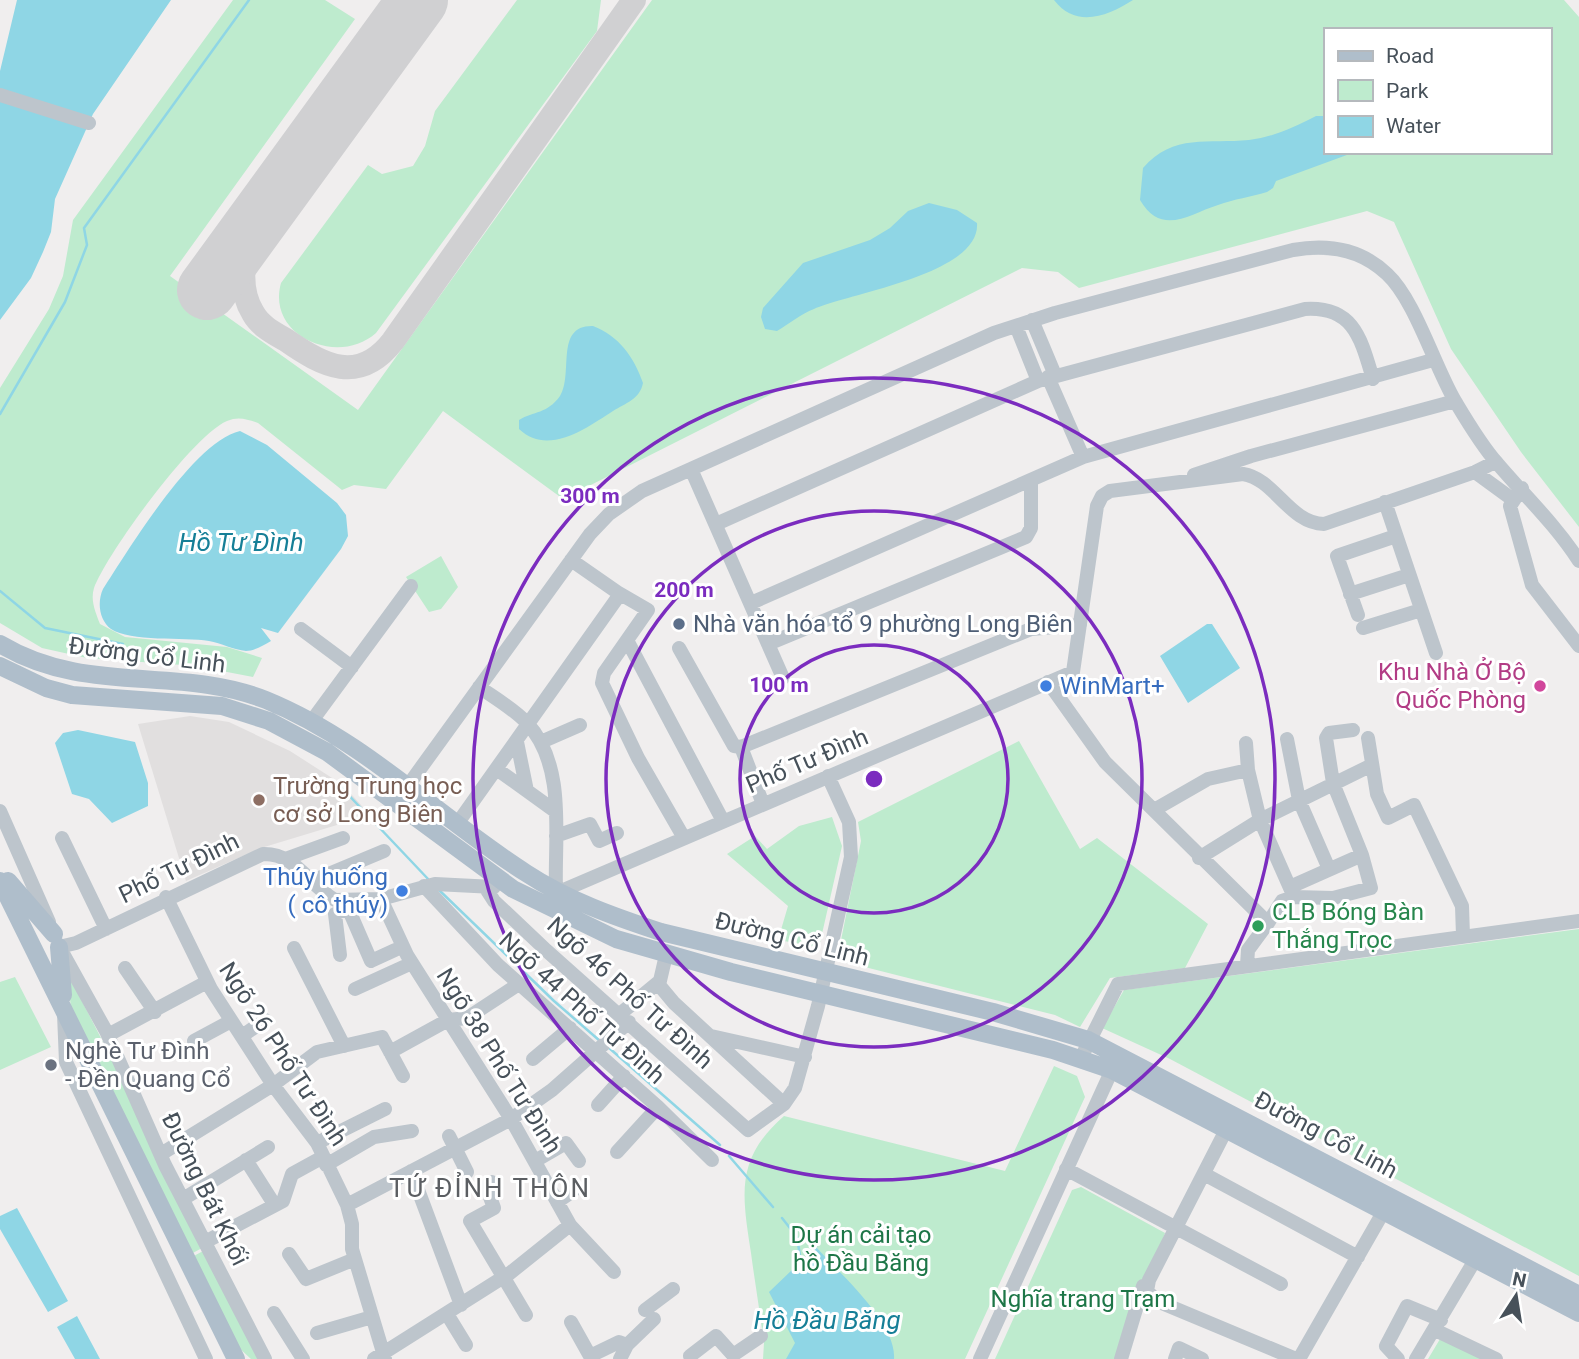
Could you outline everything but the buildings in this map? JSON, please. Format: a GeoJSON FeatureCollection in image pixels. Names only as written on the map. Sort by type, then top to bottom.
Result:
{"type":"FeatureCollection","features":[{"type":"Feature","properties":{"kind":"main road","name":"Đường Cổ Linh"},"geometry":{"type":"LineString","coordinates":[[0,644],[24,658],[70,673],[222,687],[266,700],[359,750],[457,824],[557,891],[614,916],[661,932],[993,1012],[1088,1040],[1116,1062],[1226,1130],[1579,1295]]}},
{"type":"Feature","properties":{"kind":"main road","name":"Đường Cổ Linh"},"geometry":{"type":"LineString","coordinates":[[0,666],[46,688],[72,695],[196,703],[247,713],[306,740],[347,766],[513,889],[616,939],[666,955],[1081,1058],[1116,1062],[1387,1205],[1475,1260],[1579,1313]]}},
{"type":"Feature","properties":{"kind":"main road"},"geometry":{"type":"LineString","coordinates":[[347,766],[359,750]]}},
{"type":"Feature","properties":{"kind":"main road"},"geometry":{"type":"LineString","coordinates":[[0,873],[57,940],[64,1005]]}},
{"type":"Feature","properties":{"kind":"main road"},"geometry":{"type":"LineString","coordinates":[[0,881],[64,1005],[233,1358]]}},
{"type":"Feature","properties":{"kind":"street"},"geometry":{"type":"LineString","coordinates":[[0,95],[89,123]]}},
{"type":"Feature","properties":{"kind":"street"},"geometry":{"type":"LineString","coordinates":[[407,787],[571,560],[601,522],[619,506],[691,469],[1016,326],[1276,254],[1325,247],[1360,256],[1387,274],[1405,297],[1455,401],[1517,494]]}},
{"type":"Feature","properties":{"kind":"street"},"geometry":{"type":"LineString","coordinates":[[716,524],[1047,378],[1305,309],[1320,308],[1345,317],[1354,329],[1373,379]]}},
{"type":"Feature","properties":{"kind":"street"},"geometry":{"type":"LineString","coordinates":[[1032,320],[1047,378]]}},
{"type":"Feature","properties":{"kind":"street"},"geometry":{"type":"LineString","coordinates":[[1016,326],[1047,378],[1083,457]]}},
{"type":"Feature","properties":{"kind":"street"},"geometry":{"type":"LineString","coordinates":[[751,603],[1083,457],[1373,379],[1433,360]]}},
{"type":"Feature","properties":{"kind":"street"},"geometry":{"type":"LineString","coordinates":[[1179,481],[1251,456],[1455,401]]}},
{"type":"Feature","properties":{"kind":"street"},"geometry":{"type":"LineString","coordinates":[[1251,456],[1257,479]]}},
{"type":"Feature","properties":{"kind":"street"},"geometry":{"type":"LineString","coordinates":[[680,648],[734,746],[741,747],[1031,629],[1080,625],[1097,506],[1102,496],[1115,489],[1238,474],[1257,479],[1291,509],[1317,523],[1327,523],[1475,472],[1495,461]]}},
{"type":"Feature","properties":{"kind":"street"},"geometry":{"type":"LineString","coordinates":[[691,469],[783,678]]}},
{"type":"Feature","properties":{"kind":"street"},"geometry":{"type":"LineString","coordinates":[[1475,472],[1517,494],[1548,518],[1579,561]]}},
{"type":"Feature","properties":{"kind":"street"},"geometry":{"type":"LineString","coordinates":[[768,644],[1026,537],[1031,528],[1031,482]]}},
{"type":"Feature","properties":{"kind":"street"},"geometry":{"type":"LineString","coordinates":[[1517,494],[1510,506],[1532,585],[1579,646]]}},
{"type":"Feature","properties":{"kind":"street"},"geometry":{"type":"LineString","coordinates":[[1385,502],[1436,653]]}},
{"type":"Feature","properties":{"kind":"street"},"geometry":{"type":"LineString","coordinates":[[1396,536],[1337,556],[1360,622],[1421,610]]}},
{"type":"Feature","properties":{"kind":"street"},"geometry":{"type":"LineString","coordinates":[[571,560],[648,610],[602,678],[605,690],[684,838]]}},
{"type":"Feature","properties":{"kind":"street"},"geometry":{"type":"LineString","coordinates":[[1350,594],[1409,575]]}},
{"type":"Feature","properties":{"kind":"street"},"geometry":{"type":"LineString","coordinates":[[311,722],[411,586]]}},
{"type":"Feature","properties":{"kind":"street"},"geometry":{"type":"LineString","coordinates":[[457,824],[618,597],[617,592]]}},
{"type":"Feature","properties":{"kind":"street","name":"Phố Tư Đình"},"geometry":{"type":"LineString","coordinates":[[557,891],[1073,671],[1080,625]]}},
{"type":"Feature","properties":{"kind":"street"},"geometry":{"type":"LineString","coordinates":[[302,629],[352,667]]}},
{"type":"Feature","properties":{"kind":"street"},"geometry":{"type":"LineString","coordinates":[[628,642],[723,821]]}},
{"type":"Feature","properties":{"kind":"street"},"geometry":{"type":"LineString","coordinates":[[1048,682],[1105,762],[1199,858],[1268,923]]}},
{"type":"Feature","properties":{"kind":"street"},"geometry":{"type":"LineString","coordinates":[[479,687],[529,726],[541,742],[553,786],[557,891]]}},
{"type":"Feature","properties":{"kind":"street"},"geometry":{"type":"LineString","coordinates":[[541,742],[580,725]]}},
{"type":"Feature","properties":{"kind":"street"},"geometry":{"type":"LineString","coordinates":[[1292,892],[1333,898],[1371,888],[1362,855],[1333,783],[1326,738],[1329,733],[1353,730]]}},
{"type":"Feature","properties":{"kind":"street"},"geometry":{"type":"LineString","coordinates":[[1368,738],[1377,794],[1388,818],[1414,805],[1462,906],[1463,936]]}},
{"type":"Feature","properties":{"kind":"street"},"geometry":{"type":"LineString","coordinates":[[1287,739],[1299,800],[1329,869]]}},
{"type":"Feature","properties":{"kind":"street"},"geometry":{"type":"LineString","coordinates":[[517,742],[527,791]]}},
{"type":"Feature","properties":{"kind":"street"},"geometry":{"type":"LineString","coordinates":[[1246,743],[1248,769],[1260,820],[1292,892]]}},
{"type":"Feature","properties":{"kind":"street"},"geometry":{"type":"LineString","coordinates":[[741,747],[763,804]]}},
{"type":"Feature","properties":{"kind":"street"},"geometry":{"type":"LineString","coordinates":[[1199,858],[1260,820],[1372,765]]}},
{"type":"Feature","properties":{"kind":"street"},"geometry":{"type":"LineString","coordinates":[[498,769],[555,811]]}},
{"type":"Feature","properties":{"kind":"street"},"geometry":{"type":"LineString","coordinates":[[1154,810],[1208,779],[1248,769]]}},
{"type":"Feature","properties":{"kind":"street"},"geometry":{"type":"LineString","coordinates":[[660,981],[674,1003],[784,1104],[795,1088],[805,1057],[849,874],[852,847],[849,822],[828,776]]}},
{"type":"Feature","properties":{"kind":"street","name":"Đường Bát Khối"},"geometry":{"type":"LineString","coordinates":[[0,811],[57,940],[107,1035],[161,1154],[265,1359]]}},
{"type":"Feature","properties":{"kind":"street"},"geometry":{"type":"LineString","coordinates":[[556,836],[590,824],[599,841],[617,833]]}},
{"type":"Feature","properties":{"kind":"street"},"geometry":{"type":"LineString","coordinates":[[62,838],[106,929]]}},
{"type":"Feature","properties":{"kind":"street"},"geometry":{"type":"LineString","coordinates":[[343,838],[288,858],[326,895],[347,905],[371,961],[395,950]]}},
{"type":"Feature","properties":{"kind":"street"},"geometry":{"type":"LineString","coordinates":[[312,881],[384,851]]}},
{"type":"Feature","properties":{"kind":"street","name":"Phố Tư Đình"},"geometry":{"type":"LineString","coordinates":[[57,940],[106,929],[166,897],[262,854],[276,854],[288,858]]}},
{"type":"Feature","properties":{"kind":"street"},"geometry":{"type":"LineString","coordinates":[[1247,965],[1248,950],[1282,901],[1329,869],[1362,855]]}},
{"type":"Feature","properties":{"kind":"street"},"geometry":{"type":"LineString","coordinates":[[340,955],[335,914],[347,905],[381,899],[429,885],[513,889]]}},
{"type":"Feature","properties":{"kind":"street","name":"Ngõ 44 Phố Tư Đình"},"geometry":{"type":"LineString","coordinates":[[429,885],[519,984],[570,1028],[601,1046],[624,1076],[712,1160]]}},
{"type":"Feature","properties":{"kind":"street","name":"Ngõ 46 Phố Tư Đình"},"geometry":{"type":"LineString","coordinates":[[485,887],[494,901],[547,951],[748,1130],[784,1104]]}},
{"type":"Feature","properties":{"kind":"street","name":"Ngõ 26 Phố Tư Đình"},"geometry":{"type":"LineString","coordinates":[[166,897],[207,982],[273,1085],[317,1143],[347,1205],[355,1259],[372,1317],[380,1358]]}},
{"type":"Feature","properties":{"kind":"street","name":"Ngõ 38 Phố Tư Đình"},"geometry":{"type":"LineString","coordinates":[[381,899],[412,963],[511,1119],[570,1224],[614,1272]]}},
{"type":"Feature","properties":{"kind":"street"},"geometry":{"type":"LineString","coordinates":[[1081,1058],[1118,984],[1579,921]]}},
{"type":"Feature","properties":{"kind":"street"},"geometry":{"type":"LineString","coordinates":[[294,948],[344,1046]]}},
{"type":"Feature","properties":{"kind":"street"},"geometry":{"type":"LineString","coordinates":[[347,1205],[411,1171],[452,1141],[511,1119],[552,1090],[601,1046],[660,981],[666,955]]}},
{"type":"Feature","properties":{"kind":"street"},"geometry":{"type":"LineString","coordinates":[[355,989],[412,963]]}},
{"type":"Feature","properties":{"kind":"street"},"geometry":{"type":"LineString","coordinates":[[125,968],[155,1012]]}},
{"type":"Feature","properties":{"kind":"street"},"geometry":{"type":"LineString","coordinates":[[107,1035],[155,1012],[207,982]]}},
{"type":"Feature","properties":{"kind":"street"},"geometry":{"type":"LineString","coordinates":[[390,1052],[448,1020],[467,1018],[519,984]]}},
{"type":"Feature","properties":{"kind":"street"},"geometry":{"type":"LineString","coordinates":[[64,1005],[66,1062],[112,1156],[135,1213],[196,1331],[206,1359]]}},
{"type":"Feature","properties":{"kind":"street"},"geometry":{"type":"LineString","coordinates":[[242,1037],[265,1020]]}},
{"type":"Feature","properties":{"kind":"street"},"geometry":{"type":"LineString","coordinates":[[194,1041],[232,1021]]}},
{"type":"Feature","properties":{"kind":"street"},"geometry":{"type":"LineString","coordinates":[[533,1059],[570,1028]]}},
{"type":"Feature","properties":{"kind":"street"},"geometry":{"type":"LineString","coordinates":[[711,1035],[805,1057]]}},
{"type":"Feature","properties":{"kind":"street"},"geometry":{"type":"LineString","coordinates":[[161,1154],[273,1085],[317,1052],[382,1037],[403,1076]]}},
{"type":"Feature","properties":{"kind":"street"},"geometry":{"type":"LineString","coordinates":[[979,1359],[1116,1062]]}},
{"type":"Feature","properties":{"kind":"street"},"geometry":{"type":"LineString","coordinates":[[598,1105],[624,1076]]}},
{"type":"Feature","properties":{"kind":"street"},"geometry":{"type":"LineString","coordinates":[[617,1152],[658,1107]]}},
{"type":"Feature","properties":{"kind":"street"},"geometry":{"type":"LineString","coordinates":[[317,1143],[385,1109]]}},
{"type":"Feature","properties":{"kind":"street"},"geometry":{"type":"LineString","coordinates":[[1226,1130],[1149,1280],[1147,1291],[1151,1297],[1298,1359],[1387,1205]]}},
{"type":"Feature","properties":{"kind":"street"},"geometry":{"type":"LineString","coordinates":[[205,1242],[283,1201],[292,1174],[374,1137],[412,1131]]}},
{"type":"Feature","properties":{"kind":"street"},"geometry":{"type":"LineString","coordinates":[[452,1141],[467,1172]]}},
{"type":"Feature","properties":{"kind":"street"},"geometry":{"type":"LineString","coordinates":[[535,1161],[566,1143],[579,1161]]}},
{"type":"Feature","properties":{"kind":"street"},"geometry":{"type":"LineString","coordinates":[[183,1199],[268,1147]]}},
{"type":"Feature","properties":{"kind":"street"},"geometry":{"type":"LineString","coordinates":[[246,1160],[274,1204]]}},
{"type":"Feature","properties":{"kind":"street"},"geometry":{"type":"LineString","coordinates":[[1066,1169],[1281,1284]]}},
{"type":"Feature","properties":{"kind":"street"},"geometry":{"type":"LineString","coordinates":[[411,1171],[461,1305]]}},
{"type":"Feature","properties":{"kind":"street"},"geometry":{"type":"LineString","coordinates":[[1203,1174],[1358,1256]]}},
{"type":"Feature","properties":{"kind":"street"},"geometry":{"type":"LineString","coordinates":[[492,1182],[486,1186],[494,1208],[471,1221],[526,1315]]}},
{"type":"Feature","properties":{"kind":"street"},"geometry":{"type":"LineString","coordinates":[[557,1202],[573,1191]]}},
{"type":"Feature","properties":{"kind":"street"},"geometry":{"type":"LineString","coordinates":[[380,1358],[503,1277],[570,1224]]}},
{"type":"Feature","properties":{"kind":"street"},"geometry":{"type":"LineString","coordinates":[[289,1254],[306,1279],[355,1259]]}},
{"type":"Feature","properties":{"kind":"street"},"geometry":{"type":"LineString","coordinates":[[1416,1359],[1475,1260]]}},
{"type":"Feature","properties":{"kind":"street"},"geometry":{"type":"LineString","coordinates":[[1121,1359],[1143,1286]]}},
{"type":"Feature","properties":{"kind":"street"},"geometry":{"type":"LineString","coordinates":[[620,1359],[649,1314],[673,1289]]}},
{"type":"Feature","properties":{"kind":"street"},"geometry":{"type":"LineString","coordinates":[[1398,1359],[1386,1346],[1407,1306],[1496,1359]]}},
{"type":"Feature","properties":{"kind":"street"},"geometry":{"type":"LineString","coordinates":[[274,1312],[303,1359]]}},
{"type":"Feature","properties":{"kind":"street"},"geometry":{"type":"LineString","coordinates":[[447,1314],[466,1345]]}},
{"type":"Feature","properties":{"kind":"street"},"geometry":{"type":"LineString","coordinates":[[317,1334],[372,1317]]}},
{"type":"Feature","properties":{"kind":"street"},"geometry":{"type":"LineString","coordinates":[[571,1322],[590,1356],[619,1342],[627,1345]]}},
{"type":"Feature","properties":{"kind":"street"},"geometry":{"type":"LineString","coordinates":[[690,1356],[716,1336],[733,1355],[761,1336]]}},
{"type":"Feature","properties":{"kind":"street"},"geometry":{"type":"LineString","coordinates":[[1177,1354],[1202,1359]]}},
{"type":"Feature","properties":{"kind":"shaded area","name":"Trường Trung học cơ sở Long Biên"},"geometry":{"type":"Polygon","coordinates":[[[190,716],[229,722],[290,751],[343,785],[370,815],[261,848],[186,881],[138,724],[190,716]]]}},
{"type":"Feature","properties":{"kind":"green space"},"geometry":{"type":"Polygon","coordinates":[[[233,0],[325,0],[355,19],[170,276],[358,410],[652,0],[1564,0],[1579,17],[1579,527],[1521,452],[1451,349],[1394,222],[1367,211],[1079,288],[1058,272],[1022,268],[563,499],[443,411],[386,489],[354,485],[342,490],[258,423],[231,419],[212,431],[173,471],[115,549],[94,588],[93,598],[100,624],[125,637],[227,647],[262,658],[253,677],[196,666],[87,658],[42,648],[0,623],[0,388],[49,309],[63,276],[73,220],[233,0]]]}},
{"type":"Feature","properties":{"kind":"green space"},"geometry":{"type":"Polygon","coordinates":[[[517,0],[601,0],[597,31],[376,333],[360,343],[343,347],[325,346],[309,341],[294,331],[284,318],[279,302],[281,283],[368,165],[382,174],[413,166],[425,146],[435,111],[517,0]]]}},
{"type":"Feature","properties":{"kind":"green space"},"geometry":{"type":"Polygon","coordinates":[[[441,556],[458,587],[441,609],[429,612],[406,577],[441,556]]]}},
{"type":"Feature","properties":{"kind":"green space"},"geometry":{"type":"Polygon","coordinates":[[[1019,741],[1080,849],[1097,838],[1208,924],[1185,968],[1110,978],[1080,1027],[1055,1015],[837,960],[861,841],[858,822],[1019,741]]]}},
{"type":"Feature","properties":{"kind":"green space"},"geometry":{"type":"Polygon","coordinates":[[[832,817],[842,846],[819,947],[778,940],[788,906],[727,854],[755,836],[767,849],[799,826],[832,817]]]}},
{"type":"Feature","properties":{"kind":"green space"},"geometry":{"type":"Polygon","coordinates":[[[1579,929],[1579,1276],[1170,1059],[1102,1028],[1124,990],[1579,929]]]}},
{"type":"Feature","properties":{"kind":"green space"},"geometry":{"type":"Polygon","coordinates":[[[67,972],[103,1042],[88,1045],[71,1008],[67,972]]]}},
{"type":"Feature","properties":{"kind":"green space"},"geometry":{"type":"Polygon","coordinates":[[[15,977],[51,1047],[0,1070],[0,982],[15,977]]]}},
{"type":"Feature","properties":{"kind":"green space"},"geometry":{"type":"Polygon","coordinates":[[[105,1045],[204,1247],[189,1255],[92,1051],[105,1045]]]}},
{"type":"Feature","properties":{"kind":"green space","name":"Dự án cải tạo hồ Đầu Băng"},"geometry":{"type":"Polygon","coordinates":[[[1054,1066],[1077,1076],[1085,1097],[965,1359],[763,1359],[764,1343],[745,1213],[745,1195],[750,1163],[768,1132],[784,1116],[1005,1171],[1054,1066]]]}},
{"type":"Feature","properties":{"kind":"green space","name":"Nghĩa trang Trạm"},"geometry":{"type":"Polygon","coordinates":[[[1081,1187],[1165,1233],[1122,1359],[995,1359],[1072,1190],[1081,1187]]]}},
{"type":"Feature","properties":{"kind":"green space"},"geometry":{"type":"Polygon","coordinates":[[[205,1250],[264,1359],[251,1359],[236,1345],[190,1258],[205,1250]]]}},
{"type":"Feature","properties":{"kind":"green space"},"geometry":{"type":"Polygon","coordinates":[[[1440,1339],[1489,1359],[1428,1359],[1440,1339]]]}},
{"type":"Feature","properties":{"kind":"water"},"geometry":{"type":"Polygon","coordinates":[[[17,0],[171,0],[93,114],[55,199],[51,232],[43,252],[31,278],[0,320],[0,71],[17,0]]]}},
{"type":"Feature","properties":{"kind":"water"},"geometry":{"type":"Polygon","coordinates":[[[1054,0],[1133,0],[1103,15],[1082,17],[1063,9],[1054,0]]]}},
{"type":"Feature","properties":{"kind":"water"},"geometry":{"type":"Polygon","coordinates":[[[1316,116],[1324,116],[1324,154],[1350,154],[1276,181],[1273,188],[1267,192],[1224,203],[1176,220],[1157,218],[1140,200],[1143,168],[1167,149],[1192,142],[1258,139],[1284,131],[1316,116]]]}},
{"type":"Feature","properties":{"kind":"water"},"geometry":{"type":"Polygon","coordinates":[[[929,203],[957,210],[977,223],[973,241],[958,256],[910,279],[814,309],[777,331],[765,329],[761,317],[763,308],[803,263],[870,240],[890,228],[908,211],[929,203]]]}},
{"type":"Feature","properties":{"kind":"water"},"geometry":{"type":"Polygon","coordinates":[[[593,326],[611,335],[630,356],[643,383],[639,393],[627,403],[568,436],[555,440],[530,437],[519,429],[519,420],[545,409],[560,396],[573,333],[593,326]]]}},
{"type":"Feature","properties":{"kind":"water","name":"Hồ Tư Đình"},"geometry":{"type":"Polygon","coordinates":[[[240,431],[267,445],[337,503],[346,515],[348,536],[341,549],[278,633],[261,628],[271,641],[256,649],[246,651],[209,641],[131,636],[111,629],[102,616],[101,594],[129,549],[183,475],[222,439],[240,431]]]}},
{"type":"Feature","properties":{"kind":"water"},"geometry":{"type":"Polygon","coordinates":[[[1207,624],[1212,624],[1240,668],[1188,703],[1160,656],[1207,624]]]}},
{"type":"Feature","properties":{"kind":"water"},"geometry":{"type":"Polygon","coordinates":[[[78,730],[135,742],[148,783],[148,806],[112,823],[89,799],[72,794],[55,743],[63,733],[78,730]]]}},
{"type":"Feature","properties":{"kind":"water"},"geometry":{"type":"Polygon","coordinates":[[[17,1208],[68,1301],[48,1312],[0,1229],[0,1216],[17,1208]]]}},
{"type":"Feature","properties":{"kind":"water","name":"Hồ Đầu Băng"},"geometry":{"type":"Polygon","coordinates":[[[816,1247],[877,1315],[892,1345],[894,1359],[786,1359],[795,1343],[769,1292],[816,1247]]]}},
{"type":"Feature","properties":{"kind":"water"},"geometry":{"type":"Polygon","coordinates":[[[77,1316],[100,1359],[75,1359],[57,1327],[77,1316]]]}},
{"type":"Feature","properties":{"kind":"waterway"},"geometry":{"type":"LineString","coordinates":[[0,414],[65,302],[87,245],[84,228],[249,0]]}},
{"type":"Feature","properties":{"kind":"waterway"},"geometry":{"type":"LineString","coordinates":[[0,591],[45,628],[123,644]]}},
{"type":"Feature","properties":{"kind":"waterway"},"geometry":{"type":"LineString","coordinates":[[340,786],[429,880]]}},
{"type":"Feature","properties":{"kind":"waterway"},"geometry":{"type":"LineString","coordinates":[[439,890],[554,1001],[600,1041]]}},
{"type":"Feature","properties":{"kind":"waterway"},"geometry":{"type":"LineString","coordinates":[[608,1047],[720,1145]]}},
{"type":"Feature","properties":{"kind":"waterway"},"geometry":{"type":"LineString","coordinates":[[729,1156],[773,1207]]}},
{"type":"Feature","properties":{"kind":"waterway"},"geometry":{"type":"LineString","coordinates":[[782,1218],[797,1237],[801,1262]]}},
{"type":"Feature","properties":{"kind":"taxiway"},"geometry":{"type":"LineString","coordinates":[[251,229],[244,261],[243,282],[248,303],[259,322],[327,363],[341,367],[367,363],[380,355],[393,341],[634,0]]}},
{"type":"Feature","properties":{"kind":"runway"},"geometry":{"type":"LineString","coordinates":[[207,290],[418,0]]}},
{"type":"Feature","properties":{"kind":"place","name":"Nhà văn hóa tổ 9 phường Long Biên"},"geometry":{"type":"Point","coordinates":[679,624]}},
{"type":"Feature","properties":{"kind":"place","name":"WinMart+"},"geometry":{"type":"Point","coordinates":[1046,686]}},
{"type":"Feature","properties":{"kind":"place","name":"Khu Nhà Ở Bộ Quốc Phòng"},"geometry":{"type":"Point","coordinates":[1540,686]}},
{"type":"Feature","properties":{"kind":"place","name":"Trường Trung học cơ sở Long Biên"},"geometry":{"type":"Point","coordinates":[259,800]}},
{"type":"Feature","properties":{"kind":"place","name":"Thúy huống ( cô thúy)"},"geometry":{"type":"Point","coordinates":[402,891]}},
{"type":"Feature","properties":{"kind":"place","name":"CLB Bóng Bàn Thắng Trọc"},"geometry":{"type":"Point","coordinates":[1258,926]}},
{"type":"Feature","properties":{"kind":"place","name":"Nghè Tư Đình - Đền Quang Cổ"},"geometry":{"type":"Point","coordinates":[51,1065]}},
{"type":"Feature","properties":{"kind":"district","name":"TỨ ĐỈNH THÔN"},"geometry":{"type":"Point","coordinates":[490,1188]}}]}
